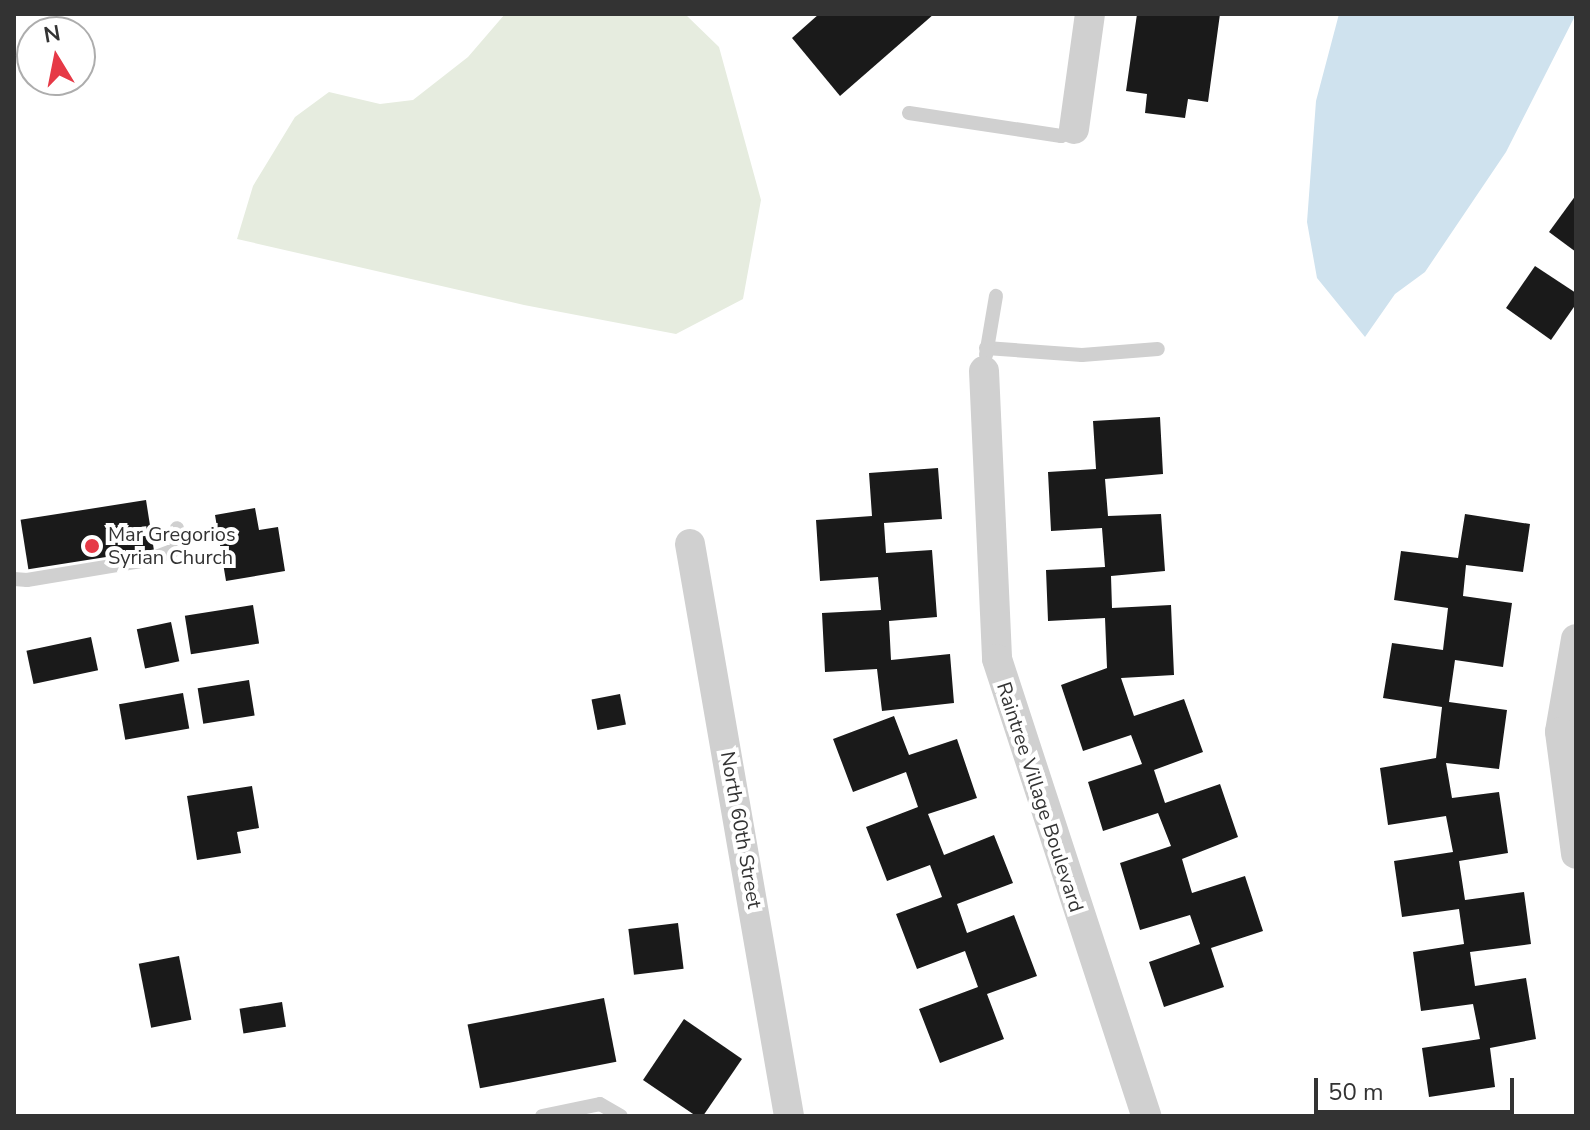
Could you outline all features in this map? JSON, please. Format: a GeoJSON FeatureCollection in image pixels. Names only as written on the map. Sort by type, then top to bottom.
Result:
{"type":"FeatureCollection","features":[{"type":"Feature","properties":{"kind":"street"},"geometry":{"type":"LineString","coordinates":[[1074,129],[1090,14]]}},
{"type":"Feature","properties":{"kind":"street","name":"Raintree Village Boulevard"},"geometry":{"type":"LineString","coordinates":[[985,360],[997,659],[1146,1116]]}},
{"type":"Feature","properties":{"kind":"street","name":"North 60th Street"},"geometry":{"type":"LineString","coordinates":[[690,544],[789,1116]]}},
{"type":"Feature","properties":{"kind":"street"},"geometry":{"type":"LineString","coordinates":[[1576,639],[1560,732],[1576,854]]}},
{"type":"Feature","properties":{"kind":"lane"},"geometry":{"type":"LineString","coordinates":[[909,113],[1061,136],[1074,129]]}},
{"type":"Feature","properties":{"kind":"lane"},"geometry":{"type":"LineString","coordinates":[[996,296],[985,360],[1158,349]]}},
{"type":"Feature","properties":{"kind":"lane"},"geometry":{"type":"LineString","coordinates":[[14,579],[27,580],[148,560],[174,550],[177,528]]}},
{"type":"Feature","properties":{"kind":"lane"},"geometry":{"type":"LineString","coordinates":[[542,1116],[600,1104],[621,1116]]}},
{"type":"Feature","properties":{"kind":"shaded area"},"geometry":{"type":"Polygon","coordinates":[[[505,14],[685,14],[719,47],[761,200],[743,299],[676,334],[524,305],[237,239],[253,186],[295,117],[329,92],[380,104],[413,100],[468,57],[505,14]]]}},
{"type":"Feature","properties":{"kind":"water"},"geometry":{"type":"Polygon","coordinates":[[[1339,14],[1576,14],[1506,152],[1425,272],[1395,294],[1365,337],[1317,278],[1307,222],[1316,101],[1339,14]]]}},
{"type":"Feature","properties":{"kind":"building"},"geometry":{"type":"Polygon","coordinates":[[[819,14],[934,14],[840,96],[792,38],[819,14]]]}},
{"type":"Feature","properties":{"kind":"building"},"geometry":{"type":"Polygon","coordinates":[[[1137,14],[1220,14],[1208,102],[1188,99],[1185,118],[1145,113],[1147,94],[1126,91],[1137,14]]]}},
{"type":"Feature","properties":{"kind":"building"},"geometry":{"type":"Polygon","coordinates":[[[1576,195],[1576,252],[1549,232],[1576,195]]]}},
{"type":"Feature","properties":{"kind":"building"},"geometry":{"type":"Polygon","coordinates":[[[1535,266],[1576,293],[1576,304],[1551,340],[1506,308],[1535,266]]]}},
{"type":"Feature","properties":{"kind":"building"},"geometry":{"type":"Polygon","coordinates":[[[1160,417],[1163,474],[1105,479],[1108,516],[1161,514],[1165,571],[1111,576],[1112,608],[1171,605],[1174,675],[1121,678],[1134,716],[1184,699],[1203,752],[1154,770],[1165,803],[1220,784],[1238,837],[1182,859],[1192,893],[1245,876],[1263,931],[1211,948],[1224,987],[1164,1007],[1149,962],[1200,944],[1190,915],[1140,930],[1120,863],[1171,846],[1158,813],[1103,831],[1088,782],[1142,764],[1131,735],[1083,751],[1061,685],[1107,668],[1105,618],[1048,621],[1046,570],[1105,567],[1102,528],[1051,531],[1048,472],[1096,469],[1093,421],[1160,417]]]}},
{"type":"Feature","properties":{"kind":"building"},"geometry":{"type":"Polygon","coordinates":[[[938,468],[942,519],[884,523],[886,553],[932,550],[937,617],[889,621],[891,660],[950,654],[954,703],[882,711],[877,669],[825,672],[822,613],[881,610],[878,577],[820,581],[816,520],[872,516],[869,473],[938,468]]]}},
{"type":"Feature","properties":{"kind":"building"},"geometry":{"type":"Polygon","coordinates":[[[146,500],[154,549],[28,569],[21,520],[146,500]]]}},
{"type":"Feature","properties":{"kind":"building"},"geometry":{"type":"Polygon","coordinates":[[[255,508],[259,530],[278,527],[285,571],[226,581],[215,515],[255,508]]]}},
{"type":"Feature","properties":{"kind":"building"},"geometry":{"type":"Polygon","coordinates":[[[1465,514],[1530,524],[1523,572],[1466,565],[1463,596],[1512,603],[1503,667],[1455,660],[1449,702],[1507,710],[1499,769],[1446,763],[1452,798],[1499,792],[1508,853],[1459,861],[1465,900],[1524,892],[1531,944],[1470,952],[1475,986],[1526,978],[1536,1039],[1490,1048],[1495,1087],[1429,1097],[1422,1048],[1480,1039],[1473,1004],[1421,1011],[1413,952],[1464,944],[1459,909],[1402,917],[1394,861],[1453,852],[1446,816],[1388,825],[1380,768],[1436,758],[1442,707],[1383,698],[1392,643],[1443,650],[1448,608],[1394,600],[1401,551],[1458,558],[1465,514]]]}},
{"type":"Feature","properties":{"kind":"building"},"geometry":{"type":"Polygon","coordinates":[[[253,605],[259,644],[191,654],[185,616],[253,605]]]}},
{"type":"Feature","properties":{"kind":"building"},"geometry":{"type":"Polygon","coordinates":[[[171,622],[179,661],[145,668],[137,629],[171,622]]]}},
{"type":"Feature","properties":{"kind":"building"},"geometry":{"type":"Polygon","coordinates":[[[91,637],[98,670],[34,684],[26,651],[91,637]]]}},
{"type":"Feature","properties":{"kind":"building"},"geometry":{"type":"Polygon","coordinates":[[[249,680],[255,716],[203,724],[198,688],[249,680]]]}},
{"type":"Feature","properties":{"kind":"building"},"geometry":{"type":"Polygon","coordinates":[[[183,693],[189,728],[125,740],[119,704],[183,693]]]}},
{"type":"Feature","properties":{"kind":"building"},"geometry":{"type":"Polygon","coordinates":[[[620,694],[626,724],[597,730],[592,700],[620,694]]]}},
{"type":"Feature","properties":{"kind":"building"},"geometry":{"type":"Polygon","coordinates":[[[894,716],[909,755],[957,739],[977,798],[928,814],[944,855],[994,835],[1013,883],[957,904],[967,933],[1014,915],[1037,976],[987,994],[1004,1039],[940,1063],[919,1009],[978,987],[965,951],[917,969],[896,914],[942,897],[930,865],[887,881],[866,827],[918,807],[906,772],[853,792],[833,739],[894,716]]]}},
{"type":"Feature","properties":{"kind":"building"},"geometry":{"type":"Polygon","coordinates":[[[252,786],[259,828],[237,832],[241,853],[197,860],[187,796],[252,786]]]}},
{"type":"Feature","properties":{"kind":"building"},"geometry":{"type":"Polygon","coordinates":[[[678,923],[684,969],[634,975],[628,929],[678,923]]]}},
{"type":"Feature","properties":{"kind":"building"},"geometry":{"type":"Polygon","coordinates":[[[179,956],[191,1020],[151,1028],[139,964],[179,956]]]}},
{"type":"Feature","properties":{"kind":"building"},"geometry":{"type":"Polygon","coordinates":[[[604,998],[616,1062],[480,1088],[468,1025],[604,998]]]}},
{"type":"Feature","properties":{"kind":"building"},"geometry":{"type":"Polygon","coordinates":[[[282,1002],[286,1027],[243,1033],[240,1009],[282,1002]]]}},
{"type":"Feature","properties":{"kind":"building"},"geometry":{"type":"Polygon","coordinates":[[[684,1019],[742,1059],[703,1116],[696,1116],[643,1080],[684,1019]]]}},
{"type":"Feature","properties":{"kind":"place","name":"Mar Gregorios Syrian Church"},"geometry":{"type":"Point","coordinates":[92,546]}}]}
